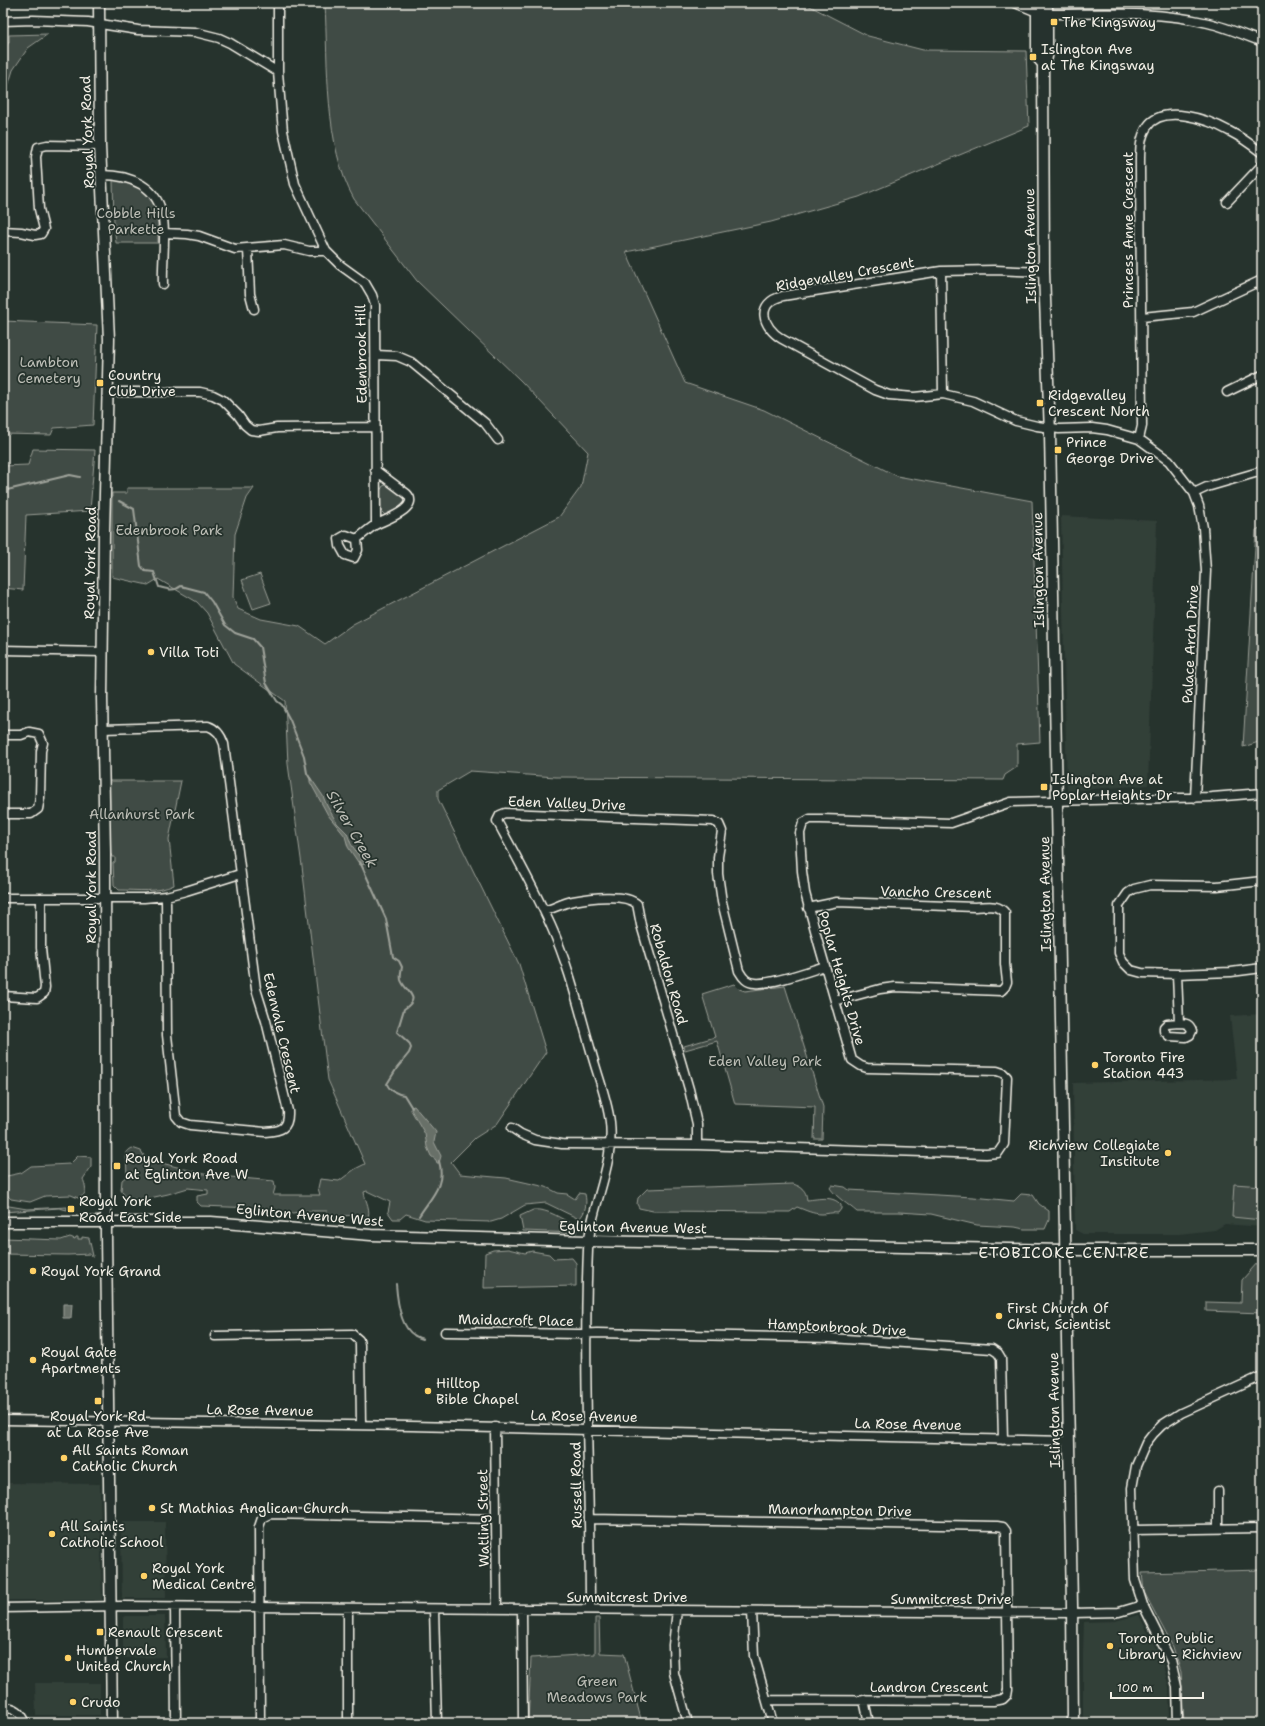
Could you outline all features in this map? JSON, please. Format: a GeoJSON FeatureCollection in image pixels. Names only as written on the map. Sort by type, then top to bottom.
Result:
{"type":"FeatureCollection","features":[{"type":"Feature","properties":{"kind":"main road","name":"Royal York Road"},"geometry":{"type":"LineString","coordinates":[[99,3],[100,146],[108,312],[108,392],[102,652],[112,1723]]}},
{"type":"Feature","properties":{"kind":"main road","name":"Islington Avenue"},"geometry":{"type":"LineString","coordinates":[[1047,3],[1047,57],[1043,64],[1044,272],[1050,428],[1073,1723]]}},
{"type":"Feature","properties":{"kind":"main road","name":"Islington Avenue"},"geometry":{"type":"LineString","coordinates":[[1037,8],[1037,56],[1043,64]]}},
{"type":"Feature","properties":{"kind":"main road","name":"Eglinton Avenue West"},"geometry":{"type":"LineString","coordinates":[[3,1222],[211,1222],[371,1235],[588,1241],[1065,1250],[1262,1250]]}},
{"type":"Feature","properties":{"kind":"street","name":"Edenbrook Hill"},"geometry":{"type":"LineString","coordinates":[[278,3],[278,72],[283,131],[295,184],[326,251],[340,265],[365,283],[372,294],[375,306],[376,524]]}},
{"type":"Feature","properties":{"kind":"street"},"geometry":{"type":"LineString","coordinates":[[1016,3],[1037,8],[1047,14],[1157,14],[1208,22],[1262,42]]}},
{"type":"Feature","properties":{"kind":"street"},"geometry":{"type":"LineString","coordinates":[[3,21],[67,21],[99,23],[138,30],[195,32],[219,38],[230,43],[278,72]]}},
{"type":"Feature","properties":{"kind":"street","name":"Princess Anne Crescent"},"geometry":{"type":"LineString","coordinates":[[1139,438],[1142,426],[1140,147],[1146,128],[1151,122],[1161,117],[1181,115],[1193,117],[1230,131],[1262,153]]}},
{"type":"Feature","properties":{"kind":"street"},"geometry":{"type":"LineString","coordinates":[[3,231],[21,232],[35,235],[40,234],[44,229],[39,209],[36,157],[38,147],[47,145],[100,146]]}},
{"type":"Feature","properties":{"kind":"street"},"geometry":{"type":"LineString","coordinates":[[1227,202],[1262,165]]}},
{"type":"Feature","properties":{"kind":"street"},"geometry":{"type":"LineString","coordinates":[[102,175],[113,175],[131,179],[143,185],[149,190],[162,212],[163,284]]}},
{"type":"Feature","properties":{"kind":"street"},"geometry":{"type":"LineString","coordinates":[[163,233],[199,236],[235,249],[284,245],[309,251],[326,251]]}},
{"type":"Feature","properties":{"kind":"street"},"geometry":{"type":"LineString","coordinates":[[248,249],[250,294],[254,309]]}},
{"type":"Feature","properties":{"kind":"street","name":"Ridgevalley Crescent"},"geometry":{"type":"LineString","coordinates":[[1044,272],[996,270],[940,271],[774,298],[768,303],[765,309],[764,318],[768,327],[774,334],[875,390],[889,395],[914,397],[943,394],[973,401],[1016,421],[1050,428]]}},
{"type":"Feature","properties":{"kind":"street"},"geometry":{"type":"LineString","coordinates":[[940,271],[943,394]]}},
{"type":"Feature","properties":{"kind":"street"},"geometry":{"type":"LineString","coordinates":[[1142,317],[1193,312],[1262,280]]}},
{"type":"Feature","properties":{"kind":"street"},"geometry":{"type":"LineString","coordinates":[[376,355],[397,356],[411,362],[485,423],[498,440]]}},
{"type":"Feature","properties":{"kind":"street"},"geometry":{"type":"LineString","coordinates":[[1227,392],[1262,375]]}},
{"type":"Feature","properties":{"kind":"street"},"geometry":{"type":"LineString","coordinates":[[108,392],[200,392],[213,395],[223,400],[232,408],[244,425],[251,430],[259,431],[277,428],[375,427]]}},
{"type":"Feature","properties":{"kind":"street"},"geometry":{"type":"LineString","coordinates":[[1050,428],[1106,430],[1139,438],[1169,461],[1194,493],[1208,487],[1262,471]]}},
{"type":"Feature","properties":{"kind":"street"},"geometry":{"type":"LineString","coordinates":[[357,539],[376,524],[386,521],[406,508],[410,501],[410,497],[407,494],[376,470]]}},
{"type":"Feature","properties":{"kind":"street","name":"Palace Arch Drive"},"geometry":{"type":"LineString","coordinates":[[1194,493],[1199,506],[1203,528],[1206,571],[1195,798]]}},
{"type":"Feature","properties":{"kind":"street"},"geometry":{"type":"LineString","coordinates":[[3,650],[102,652]]}},
{"type":"Feature","properties":{"kind":"street","name":"Edenvale Crescent"},"geometry":{"type":"LineString","coordinates":[[103,729],[208,726],[214,728],[222,738],[256,989],[266,1022],[288,1111],[288,1123],[285,1127],[277,1131],[265,1132],[190,1125],[181,1122],[176,1116],[167,1035],[166,896]]}},
{"type":"Feature","properties":{"kind":"street"},"geometry":{"type":"LineString","coordinates":[[3,735],[21,735],[34,732],[39,734],[43,743],[41,751],[40,798],[38,809],[31,814],[3,814]]}},
{"type":"Feature","properties":{"kind":"street"},"geometry":{"type":"LineString","coordinates":[[1057,801],[1195,798],[1238,796],[1262,793]]}},
{"type":"Feature","properties":{"kind":"street","name":"Poplar Heights Drive"},"geometry":{"type":"LineString","coordinates":[[512,1128],[527,1137],[544,1142],[562,1144],[697,1145],[986,1154],[998,1153],[1001,1150],[1005,1139],[1005,1091],[1007,1077],[1004,1073],[997,1071],[982,1072],[861,1066],[852,1060],[808,908],[802,870],[800,833],[802,826],[806,821],[821,819],[951,824],[1004,804],[1057,801]]}},
{"type":"Feature","properties":{"kind":"street","name":"Eden Valley Drive"},"geometry":{"type":"LineString","coordinates":[[588,1241],[590,1225],[606,1168],[610,1122],[573,986],[560,947],[544,911],[506,834],[498,821],[500,815],[505,813],[713,821],[719,824],[722,830],[718,857],[718,874],[722,902],[739,971],[742,977],[750,982],[762,983],[825,966]]}},
{"type":"Feature","properties":{"kind":"street"},"geometry":{"type":"LineString","coordinates":[[3,898],[105,898],[166,896],[240,874]]}},
{"type":"Feature","properties":{"kind":"street"},"geometry":{"type":"LineString","coordinates":[[1262,881],[1217,886],[1150,885],[1134,889],[1128,893],[1119,906],[1119,949],[1123,962],[1131,970],[1137,972],[1177,974],[1231,972],[1262,968]]}},
{"type":"Feature","properties":{"kind":"street"},"geometry":{"type":"LineString","coordinates":[[3,996],[37,998],[44,993],[45,987],[41,948],[41,898]]}},
{"type":"Feature","properties":{"kind":"street","name":"Robaldon Road"},"geometry":{"type":"LineString","coordinates":[[544,911],[574,901],[598,898],[630,899],[637,904],[641,925],[693,1104],[697,1124],[697,1145]]}},
{"type":"Feature","properties":{"kind":"street","name":"Vancho Crescent"},"geometry":{"type":"LineString","coordinates":[[808,908],[837,902],[975,907],[996,906],[1002,908],[1005,912],[1005,964],[1007,982],[1001,991],[895,987],[880,989],[835,1001]]}},
{"type":"Feature","properties":{"kind":"street"},"geometry":{"type":"LineString","coordinates":[[1177,974],[1178,1023]]}},
{"type":"Feature","properties":{"kind":"street","name":"Russell Road"},"geometry":{"type":"LineString","coordinates":[[588,1241],[587,1334],[590,1609]]}},
{"type":"Feature","properties":{"kind":"street","name":"Maidacroft Place"},"geometry":{"type":"LineString","coordinates":[[445,1332],[587,1334]]}},
{"type":"Feature","properties":{"kind":"street"},"geometry":{"type":"LineString","coordinates":[[215,1336],[352,1334],[359,1340],[360,1345],[361,1425]]}},
{"type":"Feature","properties":{"kind":"street","name":"Hamptonbrook Drive"},"geometry":{"type":"LineString","coordinates":[[587,1334],[831,1338],[992,1349],[998,1353],[1001,1358],[1003,1440]]}},
{"type":"Feature","properties":{"kind":"street"},"geometry":{"type":"LineString","coordinates":[[1178,1723],[1177,1686],[1171,1661],[1143,1605],[1137,1589],[1134,1573],[1132,1488],[1134,1476],[1139,1458],[1152,1434],[1162,1425],[1181,1414],[1262,1376]]}},
{"type":"Feature","properties":{"kind":"street","name":"La Rose Avenue"},"geometry":{"type":"LineString","coordinates":[[3,1420],[494,1427],[1068,1441]]}},
{"type":"Feature","properties":{"kind":"street","name":"Watling Street"},"geometry":{"type":"LineString","coordinates":[[494,1427],[497,1609]]}},
{"type":"Feature","properties":{"kind":"street"},"geometry":{"type":"LineString","coordinates":[[1218,1491],[1218,1528]]}},
{"type":"Feature","properties":{"kind":"street"},"geometry":{"type":"LineString","coordinates":[[260,1723],[259,1527],[262,1518],[265,1515],[496,1519]]}},
{"type":"Feature","properties":{"kind":"street","name":"Manorhampton Drive"},"geometry":{"type":"LineString","coordinates":[[590,1519],[1000,1526],[1005,1529],[1007,1534],[1007,1613]]}},
{"type":"Feature","properties":{"kind":"street"},"geometry":{"type":"LineString","coordinates":[[1133,1530],[1262,1528]]}},
{"type":"Feature","properties":{"kind":"street","name":"Summitcrest Drive"},"geometry":{"type":"LineString","coordinates":[[111,1606],[1072,1613],[1119,1612],[1143,1605]]}},
{"type":"Feature","properties":{"kind":"street"},"geometry":{"type":"LineString","coordinates":[[3,1608],[111,1606]]}},
{"type":"Feature","properties":{"kind":"street"},"geometry":{"type":"LineString","coordinates":[[175,1607],[176,1723]]}},
{"type":"Feature","properties":{"kind":"street"},"geometry":{"type":"LineString","coordinates":[[348,1608],[348,1723]]}},
{"type":"Feature","properties":{"kind":"street"},"geometry":{"type":"LineString","coordinates":[[434,1609],[436,1723]]}},
{"type":"Feature","properties":{"kind":"street"},"geometry":{"type":"LineString","coordinates":[[522,1610],[523,1723]]}},
{"type":"Feature","properties":{"kind":"street"},"geometry":{"type":"LineString","coordinates":[[677,1610],[673,1645],[674,1674],[688,1723]]}},
{"type":"Feature","properties":{"kind":"street"},"geometry":{"type":"LineString","coordinates":[[752,1611],[754,1656],[773,1723]]}},
{"type":"Feature","properties":{"kind":"street","name":"Landron Crescent"},"geometry":{"type":"LineString","coordinates":[[767,1700],[993,1701],[1003,1699],[1008,1689],[1007,1613]]}},
{"type":"Feature","properties":{"kind":"street"},"geometry":{"type":"LineString","coordinates":[[864,1700],[869,1723]]}},
{"type":"Feature","properties":{"kind":"street"},"geometry":{"type":"LineString","coordinates":[[3,1707],[14,1708],[20,1711],[26,1723]]}},
{"type":"Feature","properties":{"kind":"shaded area"},"geometry":{"type":"Polygon","coordinates":[[[1061,516],[1157,521],[1148,785],[1067,791],[1061,516]]]}},
{"type":"Feature","properties":{"kind":"shaded area"},"geometry":{"type":"Polygon","coordinates":[[[310,777],[323,796],[337,823],[347,833],[351,844],[365,864],[360,865],[348,847],[345,836],[328,815],[310,782],[310,777]]]}},
{"type":"Feature","properties":{"kind":"shaded area","name":"Richview Collegiate Institute"},"geometry":{"type":"Polygon","coordinates":[[[1262,1014],[1262,1227],[1225,1224],[1215,1230],[1179,1234],[1083,1234],[1075,1230],[1073,1083],[1237,1079],[1230,1016],[1262,1014]]]}},
{"type":"Feature","properties":{"kind":"shaded area"},"geometry":{"type":"Polygon","coordinates":[[[414,1106],[436,1132],[434,1142],[441,1156],[439,1163],[437,1163],[431,1156],[427,1147],[425,1134],[411,1110],[411,1107],[414,1106]]]}},
{"type":"Feature","properties":{"kind":"shaded area"},"geometry":{"type":"Polygon","coordinates":[[[63,1304],[72,1304],[71,1318],[63,1318],[63,1304]]]}},
{"type":"Feature","properties":{"kind":"shaded area","name":"All Saints Catholic School"},"geometry":{"type":"Polygon","coordinates":[[[3,1483],[100,1484],[102,1600],[4,1600],[3,1483]]]}},
{"type":"Feature","properties":{"kind":"shaded area"},"geometry":{"type":"Polygon","coordinates":[[[121,1522],[165,1522],[166,1598],[122,1598],[121,1522]]]}},
{"type":"Feature","properties":{"kind":"shaded area"},"geometry":{"type":"Polygon","coordinates":[[[1139,1615],[1161,1658],[1169,1687],[1170,1723],[1083,1723],[1084,1622],[1115,1621],[1139,1615]]]}},
{"type":"Feature","properties":{"kind":"shaded area"},"geometry":{"type":"Polygon","coordinates":[[[126,1616],[165,1616],[166,1657],[123,1658],[123,1618],[126,1616]]]}},
{"type":"Feature","properties":{"kind":"shaded area"},"geometry":{"type":"Polygon","coordinates":[[[35,1683],[100,1683],[100,1715],[36,1715],[35,1683]]]}},
{"type":"Feature","properties":{"kind":"green space","name":"Edenbrook Park"},"geometry":{"type":"Polygon","coordinates":[[[325,3],[804,3],[868,36],[923,50],[1026,51],[1029,126],[859,197],[771,222],[626,252],[685,383],[764,410],[897,476],[1032,501],[1040,742],[1017,744],[1017,767],[1005,775],[1003,780],[556,777],[470,771],[438,790],[438,799],[519,964],[546,1052],[497,1124],[475,1138],[451,1162],[460,1174],[506,1178],[546,1187],[558,1193],[567,1194],[575,1199],[579,1193],[585,1194],[585,1207],[579,1219],[546,1203],[525,1205],[501,1219],[491,1222],[425,1220],[406,1214],[400,1219],[393,1219],[388,1212],[390,1202],[367,1191],[364,1192],[369,1213],[367,1220],[359,1220],[354,1215],[331,1217],[327,1211],[292,1213],[255,1208],[201,1206],[197,1202],[197,1196],[208,1194],[208,1190],[188,1188],[141,1200],[126,1198],[121,1190],[122,1180],[127,1176],[126,1152],[132,1148],[141,1151],[146,1159],[208,1175],[274,1181],[275,1188],[273,1195],[320,1195],[318,1188],[320,1179],[339,1181],[355,1169],[365,1164],[328,1080],[288,764],[285,701],[234,664],[207,613],[197,602],[158,579],[148,585],[112,577],[112,493],[127,493],[127,488],[254,488],[247,498],[235,534],[233,597],[238,609],[261,619],[299,626],[325,644],[353,624],[559,517],[581,487],[588,452],[521,381],[417,281],[354,199],[344,178],[332,130],[329,104],[325,3]]]}},
{"type":"Feature","properties":{"kind":"green space"},"geometry":{"type":"Polygon","coordinates":[[[48,34],[28,48],[13,70],[3,103],[3,51],[9,42],[9,35],[48,34]]]}},
{"type":"Feature","properties":{"kind":"green space","name":"Cobble Hills Parkette"},"geometry":{"type":"Polygon","coordinates":[[[115,179],[139,188],[152,200],[157,218],[158,243],[116,243],[113,180],[115,179]]]}},
{"type":"Feature","properties":{"kind":"green space","name":"Lambton Cemetery"},"geometry":{"type":"Polygon","coordinates":[[[3,321],[97,325],[93,425],[54,428],[51,435],[3,434],[3,321]]]}},
{"type":"Feature","properties":{"kind":"green space"},"geometry":{"type":"Polygon","coordinates":[[[33,449],[95,450],[90,511],[26,515],[23,590],[3,588],[3,466],[28,465],[33,449]]]}},
{"type":"Feature","properties":{"kind":"green space"},"geometry":{"type":"Polygon","coordinates":[[[389,484],[404,496],[406,502],[403,507],[386,516],[381,511],[380,491],[383,486],[389,484]]]}},
{"type":"Feature","properties":{"kind":"green space"},"geometry":{"type":"Polygon","coordinates":[[[1262,527],[1262,741],[1243,747],[1256,530],[1262,527]]]}},
{"type":"Feature","properties":{"kind":"green space"},"geometry":{"type":"Polygon","coordinates":[[[260,574],[271,603],[253,609],[242,580],[260,574]]]}},
{"type":"Feature","properties":{"kind":"green space","name":"Allanhurst Park"},"geometry":{"type":"Polygon","coordinates":[[[108,781],[181,781],[169,839],[174,885],[168,888],[140,891],[119,890],[114,885],[113,863],[115,862],[115,857],[112,857],[110,854],[108,781]]]}},
{"type":"Feature","properties":{"kind":"green space","name":"Eden Valley Park"},"geometry":{"type":"Polygon","coordinates":[[[734,984],[739,989],[745,991],[785,986],[823,1107],[822,1139],[814,1139],[815,1107],[735,1104],[717,1041],[685,1050],[684,1046],[715,1037],[702,994],[734,984]]]}},
{"type":"Feature","properties":{"kind":"green space"},"geometry":{"type":"Polygon","coordinates":[[[78,1156],[91,1157],[91,1167],[83,1179],[85,1193],[81,1197],[78,1198],[71,1195],[45,1196],[30,1202],[11,1199],[8,1196],[4,1179],[7,1176],[21,1173],[31,1166],[70,1164],[78,1156]]]}},
{"type":"Feature","properties":{"kind":"green space"},"geometry":{"type":"Polygon","coordinates":[[[793,1184],[803,1189],[807,1200],[834,1200],[841,1205],[841,1209],[838,1213],[822,1214],[812,1213],[797,1207],[790,1212],[653,1211],[639,1208],[637,1204],[638,1198],[647,1189],[793,1184]]]}},
{"type":"Feature","properties":{"kind":"green space"},"geometry":{"type":"Polygon","coordinates":[[[1234,1184],[1262,1186],[1262,1220],[1232,1217],[1234,1184]]]}},
{"type":"Feature","properties":{"kind":"green space"},"geometry":{"type":"Polygon","coordinates":[[[832,1185],[845,1187],[849,1190],[973,1197],[1014,1201],[1021,1194],[1033,1195],[1039,1204],[1049,1211],[1049,1220],[1045,1229],[1024,1229],[1015,1227],[977,1225],[931,1214],[857,1212],[833,1192],[830,1188],[832,1185]]]}},
{"type":"Feature","properties":{"kind":"green space"},"geometry":{"type":"Polygon","coordinates":[[[3,1205],[27,1209],[67,1207],[67,1210],[59,1208],[3,1212],[3,1205]]]}},
{"type":"Feature","properties":{"kind":"green space"},"geometry":{"type":"Polygon","coordinates":[[[533,1210],[544,1211],[561,1218],[577,1227],[576,1233],[523,1231],[520,1216],[533,1210]]]}},
{"type":"Feature","properties":{"kind":"green space"},"geometry":{"type":"Polygon","coordinates":[[[70,1237],[75,1239],[76,1237],[78,1237],[78,1239],[82,1239],[82,1237],[89,1238],[93,1256],[90,1254],[3,1254],[3,1238],[61,1240],[70,1237]]]}},
{"type":"Feature","properties":{"kind":"green space"},"geometry":{"type":"Polygon","coordinates":[[[508,1249],[525,1253],[532,1251],[549,1254],[554,1259],[572,1258],[576,1263],[576,1286],[484,1288],[485,1253],[493,1250],[508,1249]]]}},
{"type":"Feature","properties":{"kind":"green space"},"geometry":{"type":"Polygon","coordinates":[[[1258,1262],[1262,1262],[1262,1313],[1206,1311],[1206,1302],[1241,1303],[1242,1280],[1258,1262]]]}},
{"type":"Feature","properties":{"kind":"green space"},"geometry":{"type":"Polygon","coordinates":[[[1262,1570],[1262,1723],[1184,1723],[1181,1672],[1173,1647],[1144,1592],[1142,1573],[1262,1570]]]}},
{"type":"Feature","properties":{"kind":"green space","name":"Green Meadows Park"},"geometry":{"type":"Polygon","coordinates":[[[595,1618],[599,1618],[600,1653],[624,1654],[642,1723],[528,1723],[531,1658],[595,1654],[595,1618]]]}},
{"type":"Feature","properties":{"kind":"waterway","name":"Silver Creek"},"geometry":{"type":"LineString","coordinates":[[3,491],[70,475],[80,477]]}},
{"type":"Feature","properties":{"kind":"waterway","name":"Silver Creek"},"geometry":{"type":"LineString","coordinates":[[119,501],[134,509],[141,566],[145,571],[154,572],[159,587],[173,589],[181,586],[204,592],[212,602],[225,625],[235,633],[253,639],[260,647],[266,683],[277,701],[282,705],[290,720],[304,756],[307,773],[311,780]]}},
{"type":"Feature","properties":{"kind":"waterway","name":"Silver Creek"},"geometry":{"type":"LineString","coordinates":[[360,862],[386,919],[393,957],[399,961],[402,967],[401,980],[411,994],[412,998],[412,1001],[404,1009],[397,1032],[409,1043],[411,1048],[387,1084],[394,1091],[404,1095],[412,1108]]}},
{"type":"Feature","properties":{"kind":"waterway","name":"Silver Creek"},"geometry":{"type":"LineString","coordinates":[[419,1216],[439,1184],[441,1177],[439,1161]]}},
{"type":"Feature","properties":{"kind":"waterway","name":"Silver Creek"},"geometry":{"type":"LineString","coordinates":[[396,1284],[400,1312],[405,1326],[415,1336],[423,1339]]}},
{"type":"Feature","properties":{"kind":"place","name":"The Kingsway"},"geometry":{"type":"Point","coordinates":[1054,22]}},
{"type":"Feature","properties":{"kind":"place","name":"Islington Ave at The Kingsway"},"geometry":{"type":"Point","coordinates":[1033,57]}},
{"type":"Feature","properties":{"kind":"place","name":"Country Club Drive"},"geometry":{"type":"Point","coordinates":[100,383]}},
{"type":"Feature","properties":{"kind":"place","name":"Ridgevalley Crescent North"},"geometry":{"type":"Point","coordinates":[1040,403]}},
{"type":"Feature","properties":{"kind":"place","name":"Prince George Drive"},"geometry":{"type":"Point","coordinates":[1058,450]}},
{"type":"Feature","properties":{"kind":"place","name":"Villa Toti"},"geometry":{"type":"Point","coordinates":[151,652]}},
{"type":"Feature","properties":{"kind":"place","name":"Islington Ave at Poplar Heights Dr"},"geometry":{"type":"Point","coordinates":[1044,787]}},
{"type":"Feature","properties":{"kind":"place","name":"Toronto Fire Station 443"},"geometry":{"type":"Point","coordinates":[1095,1065]}},
{"type":"Feature","properties":{"kind":"place","name":"Richview Collegiate Institute"},"geometry":{"type":"Point","coordinates":[1168,1153]}},
{"type":"Feature","properties":{"kind":"place","name":"Royal York Road at Eglinton Ave W"},"geometry":{"type":"Point","coordinates":[117,1166]}},
{"type":"Feature","properties":{"kind":"place","name":"Royal York Road East Side"},"geometry":{"type":"Point","coordinates":[71,1209]}},
{"type":"Feature","properties":{"kind":"place","name":"Royal York Grand"},"geometry":{"type":"Point","coordinates":[33,1271]}},
{"type":"Feature","properties":{"kind":"place","name":"First Church Of Christ, Scientist"},"geometry":{"type":"Point","coordinates":[999,1316]}},
{"type":"Feature","properties":{"kind":"place","name":"Royal Gate Apartments"},"geometry":{"type":"Point","coordinates":[33,1360]}},
{"type":"Feature","properties":{"kind":"place","name":"Hilltop Bible Chapel"},"geometry":{"type":"Point","coordinates":[428,1391]}},
{"type":"Feature","properties":{"kind":"place","name":"Royal York Rd at La Rose Ave"},"geometry":{"type":"Point","coordinates":[98,1401]}},
{"type":"Feature","properties":{"kind":"place","name":"All Saints Roman Catholic Church"},"geometry":{"type":"Point","coordinates":[64,1458]}},
{"type":"Feature","properties":{"kind":"place","name":"St Mathias Anglican Church"},"geometry":{"type":"Point","coordinates":[152,1508]}},
{"type":"Feature","properties":{"kind":"place","name":"All Saints Catholic School"},"geometry":{"type":"Point","coordinates":[52,1534]}},
{"type":"Feature","properties":{"kind":"place","name":"Royal York Medical Centre"},"geometry":{"type":"Point","coordinates":[144,1576]}},
{"type":"Feature","properties":{"kind":"place","name":"Renault Crescent"},"geometry":{"type":"Point","coordinates":[100,1632]}},
{"type":"Feature","properties":{"kind":"place","name":"Toronto Public Library - Richview"},"geometry":{"type":"Point","coordinates":[1110,1646]}},
{"type":"Feature","properties":{"kind":"place","name":"Humbervale United Church"},"geometry":{"type":"Point","coordinates":[68,1658]}},
{"type":"Feature","properties":{"kind":"place","name":"Crudo"},"geometry":{"type":"Point","coordinates":[73,1702]}},
{"type":"Feature","properties":{"kind":"district","name":"ETOBICOKE CENTRE"},"geometry":{"type":"Point","coordinates":[1064,1252]}}]}
